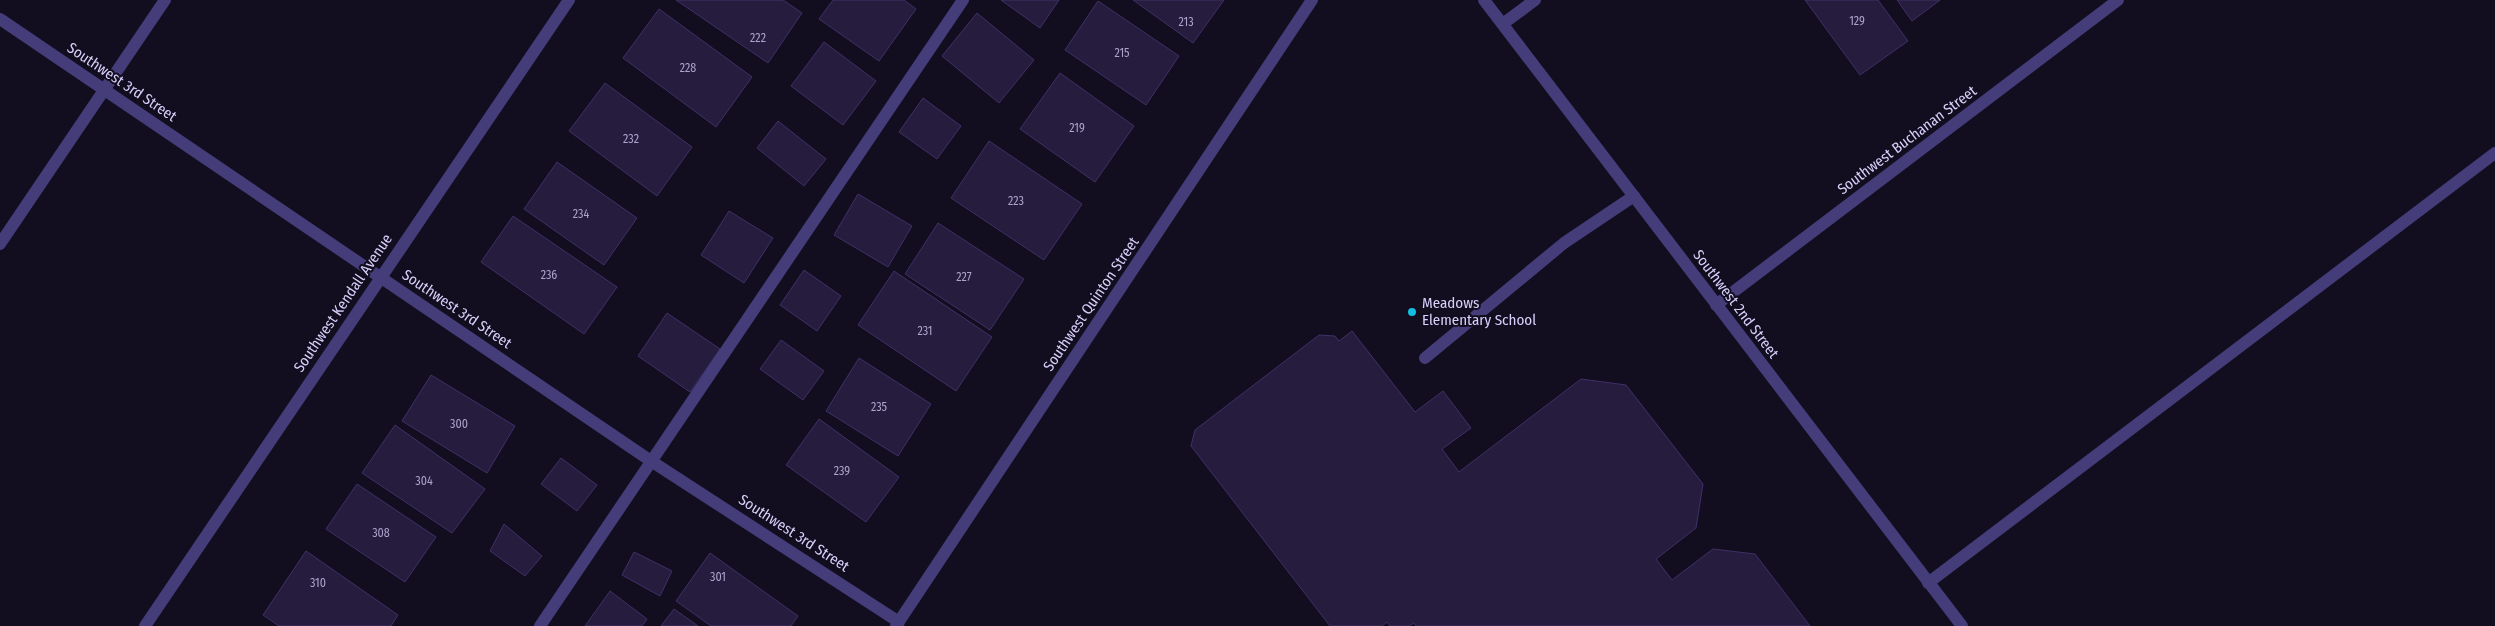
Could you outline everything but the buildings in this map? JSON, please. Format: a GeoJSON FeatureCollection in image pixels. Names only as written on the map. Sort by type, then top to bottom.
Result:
{"type":"FeatureCollection","features":[{"type":"Feature","properties":{"kind":"street"},"geometry":{"type":"LineString","coordinates":[[0,244],[165,0]]}},
{"type":"Feature","properties":{"kind":"street","name":"Southwest Kendall Avenue"},"geometry":{"type":"LineString","coordinates":[[145,626],[569,0]]}},
{"type":"Feature","properties":{"kind":"street"},"geometry":{"type":"LineString","coordinates":[[540,626],[963,0]]}},
{"type":"Feature","properties":{"kind":"street","name":"Southwest Quinton Street"},"geometry":{"type":"LineString","coordinates":[[897,624],[1312,0]]}},
{"type":"Feature","properties":{"kind":"street","name":"Southwest 2nd Street"},"geometry":{"type":"LineString","coordinates":[[1484,0],[1962,626]]}},
{"type":"Feature","properties":{"kind":"street"},"geometry":{"type":"LineString","coordinates":[[1504,24],[1534,0]]}},
{"type":"Feature","properties":{"kind":"street","name":"Southwest Buchanan Street"},"geometry":{"type":"LineString","coordinates":[[1716,305],[2118,0]]}},
{"type":"Feature","properties":{"kind":"street","name":"Southwest 3rd Street"},"geometry":{"type":"LineString","coordinates":[[0,19],[651,461],[897,624]]}},
{"type":"Feature","properties":{"kind":"street"},"geometry":{"type":"LineString","coordinates":[[1928,583],[2495,153]]}},
{"type":"Feature","properties":{"kind":"street"},"geometry":{"type":"LineString","coordinates":[[1425,358],[1564,243],[1634,196]]}},
{"type":"Feature","properties":{"kind":"place","name":"Meadows Elementary School"},"geometry":{"type":"Point","coordinates":[1412,312]}}]}
